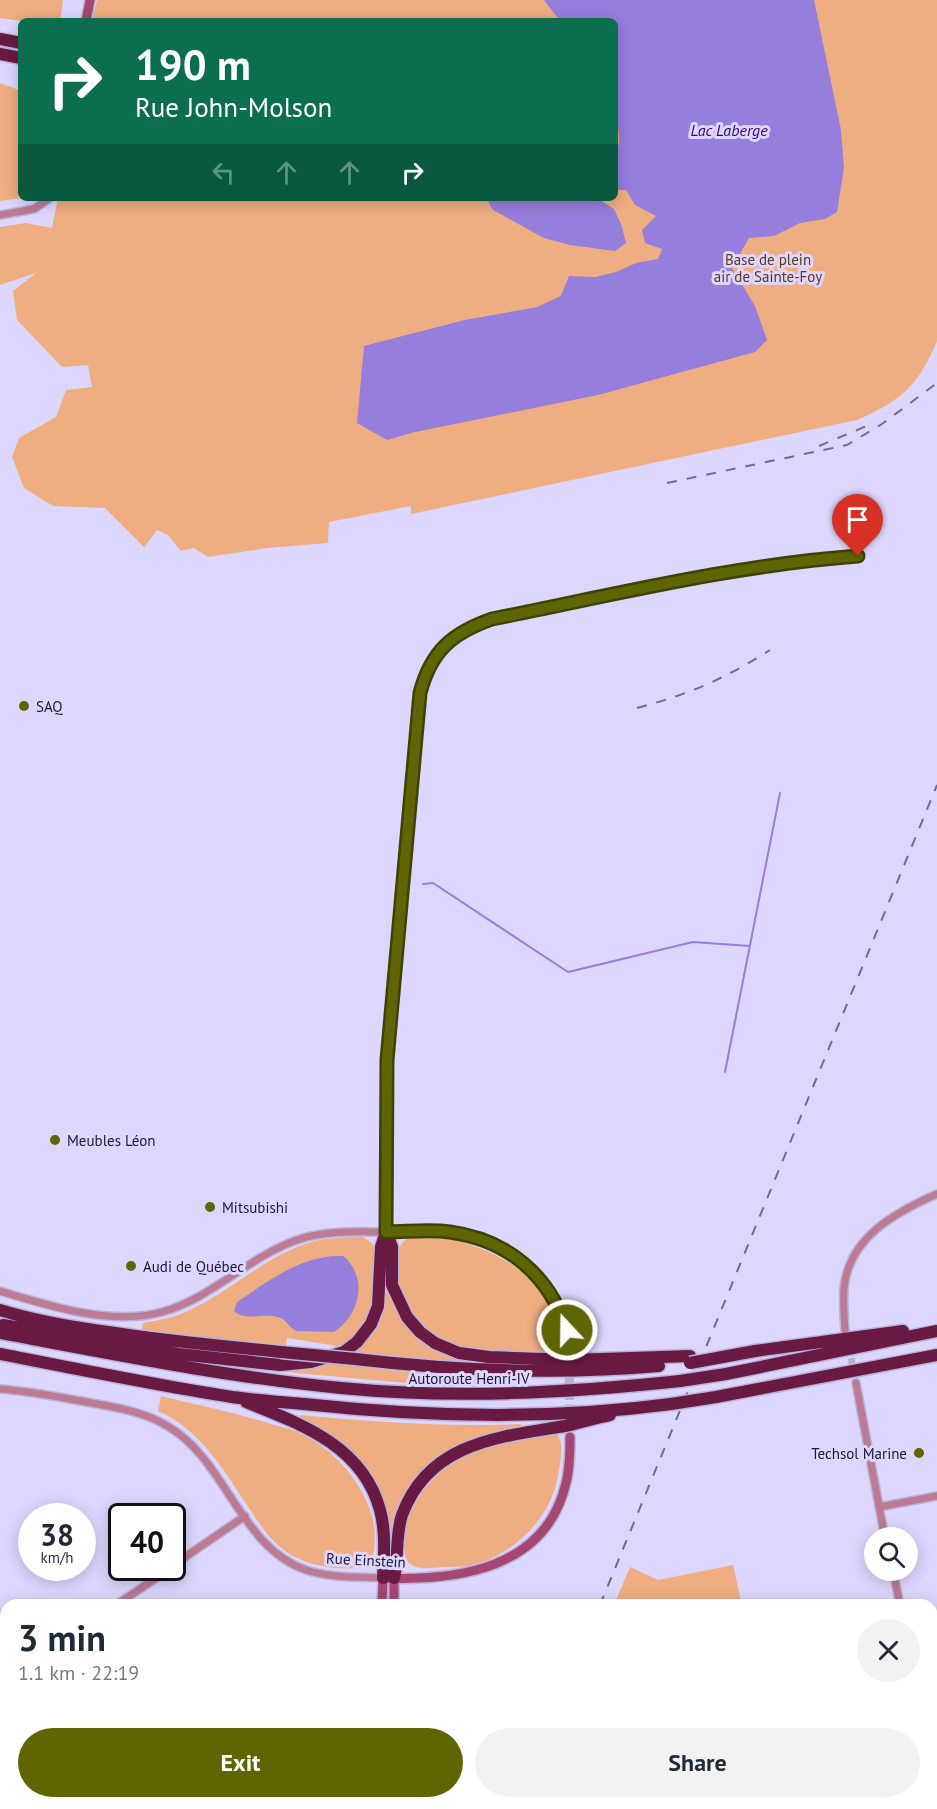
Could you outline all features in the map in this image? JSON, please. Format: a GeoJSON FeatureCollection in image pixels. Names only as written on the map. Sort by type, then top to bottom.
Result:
{"type":"FeatureCollection","features":[{"type":"Feature","properties":{"kind":"highway"},"geometry":{"type":"LineString","coordinates":[[0,39],[18,42]]}},
{"type":"Feature","properties":{"kind":"highway"},"geometry":{"type":"LineString","coordinates":[[0,54],[18,57]]}},
{"type":"Feature","properties":{"kind":"highway"},"geometry":{"type":"LineString","coordinates":[[0,1325],[179,1354],[280,1365],[311,1362],[344,1352],[357,1342],[371,1324],[378,1306],[381,1246],[386,1232]]}},
{"type":"Feature","properties":{"kind":"highway"},"geometry":{"type":"LineString","coordinates":[[386,1232],[392,1247],[392,1285],[407,1317],[420,1332],[435,1343],[451,1350],[489,1357],[571,1360],[690,1359]]}},
{"type":"Feature","properties":{"kind":"highway"},"geometry":{"type":"LineString","coordinates":[[0,1310],[81,1328],[159,1340],[460,1370],[522,1372],[582,1372],[937,1329]]}},
{"type":"Feature","properties":{"kind":"highway","name":"Autoroute Henri-IV"},"geometry":{"type":"LineString","coordinates":[[0,1333],[214,1372],[342,1388],[410,1393],[542,1393],[680,1381],[726,1374],[937,1329]]}},
{"type":"Feature","properties":{"kind":"highway"},"geometry":{"type":"LineString","coordinates":[[0,1354],[233,1397],[369,1410],[444,1414],[520,1414],[640,1408],[716,1397],[937,1354]]}},
{"type":"Feature","properties":{"kind":"highway"},"geometry":{"type":"LineString","coordinates":[[0,1360],[35,1361]]}},
{"type":"Feature","properties":{"kind":"highway"},"geometry":{"type":"LineString","coordinates":[[233,1397],[310,1429],[342,1451],[365,1476],[375,1495],[383,1525],[388,1578]]}},
{"type":"Feature","properties":{"kind":"highway"},"geometry":{"type":"LineString","coordinates":[[388,1578],[397,1565],[398,1533],[402,1516],[423,1479],[439,1464],[480,1442],[499,1436],[566,1425],[640,1408]]}},
{"type":"Feature","properties":{"kind":"street"},"geometry":{"type":"LineString","coordinates":[[87,18],[90,0]]}},
{"type":"Feature","properties":{"kind":"street"},"geometry":{"type":"LineString","coordinates":[[0,215],[34,209],[46,201]]}},
{"type":"Feature","properties":{"kind":"street"},"geometry":{"type":"LineString","coordinates":[[386,1232],[387,1060],[420,693],[427,670],[437,655],[452,638],[470,627],[492,619],[763,568],[858,556]]}},
{"type":"Feature","properties":{"kind":"street"},"geometry":{"type":"LineString","coordinates":[[845,1330],[844,1286],[849,1268],[863,1243],[877,1227],[896,1213],[937,1194]]}},
{"type":"Feature","properties":{"kind":"street"},"geometry":{"type":"LineString","coordinates":[[0,1291],[56,1306],[116,1317],[161,1312],[183,1304],[274,1251],[297,1240],[321,1233],[449,1232],[470,1236],[506,1251],[525,1264],[550,1292],[560,1310],[567,1330],[569,1350]]}},
{"type":"Feature","properties":{"kind":"street"},"geometry":{"type":"LineString","coordinates":[[856,1383],[883,1527]]}},
{"type":"Feature","properties":{"kind":"street","name":"Rue Einstein"},"geometry":{"type":"LineString","coordinates":[[0,1389],[43,1394],[130,1411],[150,1417],[170,1427],[191,1443],[208,1462],[254,1531],[270,1547],[287,1561],[303,1569],[341,1576],[388,1578],[465,1574],[502,1562],[530,1544],[543,1530],[559,1504],[567,1481],[570,1437]]}},
{"type":"Feature","properties":{"kind":"street"},"geometry":{"type":"LineString","coordinates":[[879,1507],[937,1496]]}},
{"type":"Feature","properties":{"kind":"street"},"geometry":{"type":"LineString","coordinates":[[186,1557],[245,1516]]}},
{"type":"Feature","properties":{"kind":"street"},"geometry":{"type":"LineString","coordinates":[[383,1599],[388,1578]]}},
{"type":"Feature","properties":{"kind":"street"},"geometry":{"type":"LineString","coordinates":[[388,1578],[393,1599]]}},
{"type":"Feature","properties":{"kind":"street"},"geometry":{"type":"LineString","coordinates":[[125,1599],[151,1581]]}},
{"type":"Feature","properties":{"kind":"street"},"geometry":{"type":"LineString","coordinates":[[895,1581],[899,1599]]}},
{"type":"Feature","properties":{"kind":"green space"},"geometry":{"type":"Polygon","coordinates":[[[0,0],[63,0],[60,18],[18,18],[18,20],[0,18],[0,0]]]}},
{"type":"Feature","properties":{"kind":"green space","name":"Base de plein air de Sainte-Foy"},"geometry":{"type":"Polygon","coordinates":[[[97,0],[937,0],[937,341],[923,370],[897,399],[857,420],[411,514],[411,506],[329,522],[328,543],[268,548],[208,557],[194,548],[181,551],[168,535],[157,530],[144,547],[105,508],[53,506],[24,488],[12,457],[19,438],[56,417],[66,390],[92,387],[88,366],[91,365],[62,367],[17,320],[13,291],[36,273],[0,285],[0,227],[26,223],[52,228],[57,201],[618,201],[618,18],[93,18],[97,0]]]}},
{"type":"Feature","properties":{"kind":"green space"},"geometry":{"type":"Polygon","coordinates":[[[0,83],[18,90],[18,199],[0,201],[0,83]]]}},
{"type":"Feature","properties":{"kind":"green space"},"geometry":{"type":"Polygon","coordinates":[[[358,1236],[371,1242],[374,1246],[376,1255],[374,1281],[368,1315],[357,1335],[348,1342],[337,1346],[287,1338],[286,1347],[142,1330],[143,1323],[192,1309],[292,1249],[320,1240],[358,1236]]]}},
{"type":"Feature","properties":{"kind":"green space"},"geometry":{"type":"Polygon","coordinates":[[[414,1237],[442,1237],[466,1243],[507,1261],[526,1274],[542,1290],[554,1307],[562,1327],[563,1349],[519,1353],[491,1352],[463,1347],[429,1334],[406,1309],[396,1272],[399,1249],[404,1241],[414,1237]]]}},
{"type":"Feature","properties":{"kind":"green space"},"geometry":{"type":"Polygon","coordinates":[[[390,1291],[397,1311],[407,1326],[419,1339],[432,1348],[465,1359],[503,1364],[503,1366],[411,1360],[349,1352],[384,1293],[390,1291]]]}},
{"type":"Feature","properties":{"kind":"green space"},"geometry":{"type":"Polygon","coordinates":[[[328,1363],[420,1373],[513,1378],[513,1384],[406,1383],[285,1372],[285,1369],[328,1363]]]}},
{"type":"Feature","properties":{"kind":"green space"},"geometry":{"type":"Polygon","coordinates":[[[161,1396],[242,1415],[291,1430],[332,1454],[355,1480],[369,1507],[375,1539],[371,1562],[354,1568],[328,1567],[299,1559],[286,1552],[264,1530],[222,1468],[200,1441],[174,1419],[158,1411],[161,1396]]]}},
{"type":"Feature","properties":{"kind":"green space"},"geometry":{"type":"Polygon","coordinates":[[[300,1415],[410,1423],[521,1424],[522,1428],[440,1459],[394,1534],[389,1534],[386,1511],[372,1476],[349,1451],[299,1419],[300,1415]]]}},
{"type":"Feature","properties":{"kind":"green space"},"geometry":{"type":"Polygon","coordinates":[[[557,1434],[561,1442],[561,1451],[556,1486],[542,1515],[521,1539],[494,1557],[470,1565],[424,1568],[416,1567],[408,1562],[403,1542],[406,1522],[425,1489],[440,1473],[456,1461],[474,1452],[513,1441],[557,1434]]]}},
{"type":"Feature","properties":{"kind":"green space"},"geometry":{"type":"Polygon","coordinates":[[[733,1565],[741,1599],[617,1599],[630,1567],[658,1580],[733,1565]]]}},
{"type":"Feature","properties":{"kind":"water","name":"Lac Laberge"},"geometry":{"type":"Polygon","coordinates":[[[544,0],[814,0],[841,130],[844,168],[837,212],[825,219],[800,223],[774,236],[749,238],[732,268],[755,306],[767,340],[755,352],[598,395],[415,432],[387,440],[357,423],[364,346],[465,320],[537,307],[561,296],[569,276],[595,277],[616,272],[636,263],[658,259],[662,249],[645,243],[642,230],[656,216],[635,205],[626,190],[618,190],[618,18],[558,18],[544,0]]]}},
{"type":"Feature","properties":{"kind":"water"},"geometry":{"type":"Polygon","coordinates":[[[488,201],[602,201],[614,209],[626,243],[615,251],[570,245],[544,238],[493,210],[488,201]]]}},
{"type":"Feature","properties":{"kind":"water"},"geometry":{"type":"Polygon","coordinates":[[[343,1256],[356,1275],[358,1293],[353,1311],[342,1326],[334,1332],[296,1331],[277,1317],[247,1316],[234,1311],[237,1302],[287,1270],[314,1259],[343,1256]]]}},
{"type":"Feature","properties":{"kind":"waterway"},"geometry":{"type":"LineString","coordinates":[[725,1072],[780,793]]}},
{"type":"Feature","properties":{"kind":"waterway"},"geometry":{"type":"LineString","coordinates":[[423,884],[433,883],[568,972],[693,942],[750,946]]}},
{"type":"Feature","properties":{"kind":"tunnel"},"geometry":{"type":"LineString","coordinates":[[849,1348],[856,1383]]}},
{"type":"Feature","properties":{"kind":"tunnel"},"geometry":{"type":"LineString","coordinates":[[569,1364],[570,1419]]}},
{"type":"Feature","properties":{"kind":"railway"},"geometry":{"type":"LineString","coordinates":[[667,483],[847,445],[882,424],[937,383]]}},
{"type":"Feature","properties":{"kind":"railway"},"geometry":{"type":"LineString","coordinates":[[819,446],[869,425]]}},
{"type":"Feature","properties":{"kind":"railway"},"geometry":{"type":"LineString","coordinates":[[637,708],[706,685],[770,650]]}},
{"type":"Feature","properties":{"kind":"railway"},"geometry":{"type":"LineString","coordinates":[[602,1599],[937,785]]}},
{"type":"Feature","properties":{"kind":"place","name":"SAQ"},"geometry":{"type":"Point","coordinates":[24,706]}},
{"type":"Feature","properties":{"kind":"place","name":"Meubles Léon"},"geometry":{"type":"Point","coordinates":[55,1140]}},
{"type":"Feature","properties":{"kind":"place","name":"Mitsubishi"},"geometry":{"type":"Point","coordinates":[210,1207]}},
{"type":"Feature","properties":{"kind":"place","name":"Audi de Québec"},"geometry":{"type":"Point","coordinates":[131,1266]}},
{"type":"Feature","properties":{"kind":"place","name":"Techsol Marine"},"geometry":{"type":"Point","coordinates":[919,1453]}},
{"type":"Feature","properties":{"kind":"route"},"geometry":{"type":"LineString","coordinates":[[567,1330],[560,1310],[540,1279],[525,1264],[506,1251],[470,1236],[449,1232],[386,1232],[387,1060],[423,679],[437,655],[452,638],[470,627],[492,619],[663,585],[812,560],[858,556]]}}]}
